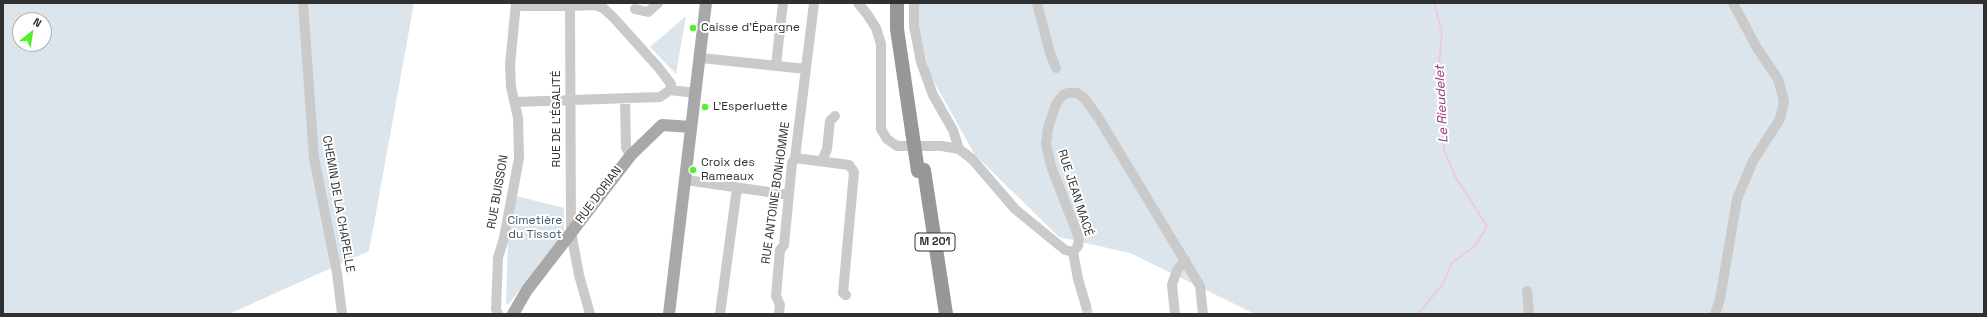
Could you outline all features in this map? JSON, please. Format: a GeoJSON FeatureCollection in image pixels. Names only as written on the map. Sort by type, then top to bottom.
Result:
{"type":"FeatureCollection","features":[{"type":"Feature","properties":{"kind":"highway","name":"M 201"},"geometry":{"type":"LineString","coordinates":[[897,3],[897,29],[916,131]]}},
{"type":"Feature","properties":{"kind":"highway","name":"M 201"},"geometry":{"type":"LineString","coordinates":[[902,3],[905,39],[939,314]]}},
{"type":"Feature","properties":{"kind":"highway","name":"M 201"},"geometry":{"type":"LineString","coordinates":[[921,170],[946,314]]}},
{"type":"Feature","properties":{"kind":"main road"},"geometry":{"type":"LineString","coordinates":[[669,314],[674,256],[686,180],[706,3]]}},
{"type":"Feature","properties":{"kind":"main road","name":"RUE DORIAN"},"geometry":{"type":"LineString","coordinates":[[513,314],[523,295],[631,155],[662,125],[691,127]]}},
{"type":"Feature","properties":{"kind":"street","name":"CHEMIN DE LA CHAPELLE"},"geometry":{"type":"LineString","coordinates":[[303,3],[314,158],[338,273],[342,314]]}},
{"type":"Feature","properties":{"kind":"street"},"geometry":{"type":"LineString","coordinates":[[635,9],[648,12],[658,3]]}},
{"type":"Feature","properties":{"kind":"street"},"geometry":{"type":"LineString","coordinates":[[776,65],[783,3]]}},
{"type":"Feature","properties":{"kind":"street","name":"RUE ANTOINE BONHOMME"},"geometry":{"type":"LineString","coordinates":[[779,314],[780,305],[776,296],[780,250],[784,245],[792,164],[795,158],[814,3]]}},
{"type":"Feature","properties":{"kind":"street"},"geometry":{"type":"LineString","coordinates":[[858,3],[876,28],[881,44],[881,129],[887,139],[897,146],[942,146],[959,149],[953,130],[933,95],[921,62],[914,26],[914,3]]}},
{"type":"Feature","properties":{"kind":"street"},"geometry":{"type":"LineString","coordinates":[[1037,3],[1050,53],[1056,68]]}},
{"type":"Feature","properties":{"kind":"street"},"geometry":{"type":"LineString","coordinates":[[1715,314],[1720,299],[1737,199],[1753,162],[1780,119],[1784,101],[1778,79],[1757,48],[1733,3]]}},
{"type":"Feature","properties":{"kind":"street"},"geometry":{"type":"LineString","coordinates":[[516,5],[570,6],[595,4],[603,8],[613,17],[670,87],[696,93]]}},
{"type":"Feature","properties":{"kind":"street","name":"RUE BUISSON"},"geometry":{"type":"LineString","coordinates":[[498,314],[496,309],[498,258],[519,158],[518,118],[511,87],[510,65],[516,5]]}},
{"type":"Feature","properties":{"kind":"street","name":"RUE DE L'ÉGALITÉ"},"geometry":{"type":"LineString","coordinates":[[570,6],[571,232],[579,275],[590,314]]}},
{"type":"Feature","properties":{"kind":"street"},"geometry":{"type":"LineString","coordinates":[[700,58],[806,69]]}},
{"type":"Feature","properties":{"kind":"street"},"geometry":{"type":"LineString","coordinates":[[515,102],[660,97],[670,87]]}},
{"type":"Feature","properties":{"kind":"street","name":"RUE JEAN MACÉ"},"geometry":{"type":"LineString","coordinates":[[959,149],[972,159],[1015,209],[1065,250],[1073,252],[1078,246],[1079,238],[1051,166],[1046,144],[1048,128],[1056,104],[1068,93],[1076,93],[1084,98],[1098,117],[1185,260]]}},
{"type":"Feature","properties":{"kind":"street"},"geometry":{"type":"LineString","coordinates":[[625,98],[626,148],[631,155]]}},
{"type":"Feature","properties":{"kind":"street"},"geometry":{"type":"LineString","coordinates":[[822,161],[827,148],[830,121],[835,116]]}},
{"type":"Feature","properties":{"kind":"street"},"geometry":{"type":"LineString","coordinates":[[795,158],[849,165],[854,172],[843,292],[846,295]]}},
{"type":"Feature","properties":{"kind":"street"},"geometry":{"type":"LineString","coordinates":[[686,180],[789,195]]}},
{"type":"Feature","properties":{"kind":"street"},"geometry":{"type":"LineString","coordinates":[[720,314],[736,188]]}},
{"type":"Feature","properties":{"kind":"street"},"geometry":{"type":"LineString","coordinates":[[1073,252],[1078,279],[1086,306]]}},
{"type":"Feature","properties":{"kind":"street"},"geometry":{"type":"LineString","coordinates":[[1175,314],[1172,285],[1177,270],[1185,260],[1200,286],[1204,314]]}},
{"type":"Feature","properties":{"kind":"street"},"geometry":{"type":"LineString","coordinates":[[1527,291],[1529,314]]}},
{"type":"Feature","properties":{"kind":"green space"},"geometry":{"type":"Polygon","coordinates":[[[3,3],[414,3],[369,251],[229,314],[3,314],[3,3]]]}},
{"type":"Feature","properties":{"kind":"green space"},"geometry":{"type":"Polygon","coordinates":[[[917,3],[1984,3],[1984,314],[1255,314],[1130,253],[1059,237],[975,155],[930,75],[918,27],[917,3]]]}},
{"type":"Feature","properties":{"kind":"green space"},"geometry":{"type":"Polygon","coordinates":[[[686,16],[676,74],[650,47],[686,16]]]}},
{"type":"Feature","properties":{"kind":"green space","name":"Cimetière du Tissot"},"geometry":{"type":"Polygon","coordinates":[[[516,196],[564,208],[564,232],[508,305],[506,303],[508,240],[516,196]]]}},
{"type":"Feature","properties":{"kind":"waterway","name":"Le Rieudelet"},"geometry":{"type":"LineString","coordinates":[[1418,314],[1442,285],[1452,263],[1476,245],[1487,226],[1456,178],[1444,150],[1439,65],[1442,32],[1434,3]]}},
{"type":"Feature","properties":{"kind":"tunnel"},"geometry":{"type":"LineString","coordinates":[[1086,306],[1088,314]]}},
{"type":"Feature","properties":{"kind":"place","name":"Caisse d'Épargne"},"geometry":{"type":"Point","coordinates":[693,28]}},
{"type":"Feature","properties":{"kind":"place","name":"L’Esperluette"},"geometry":{"type":"Point","coordinates":[705,107]}},
{"type":"Feature","properties":{"kind":"place","name":"Croix des Rameaux"},"geometry":{"type":"Point","coordinates":[693,170]}}]}
